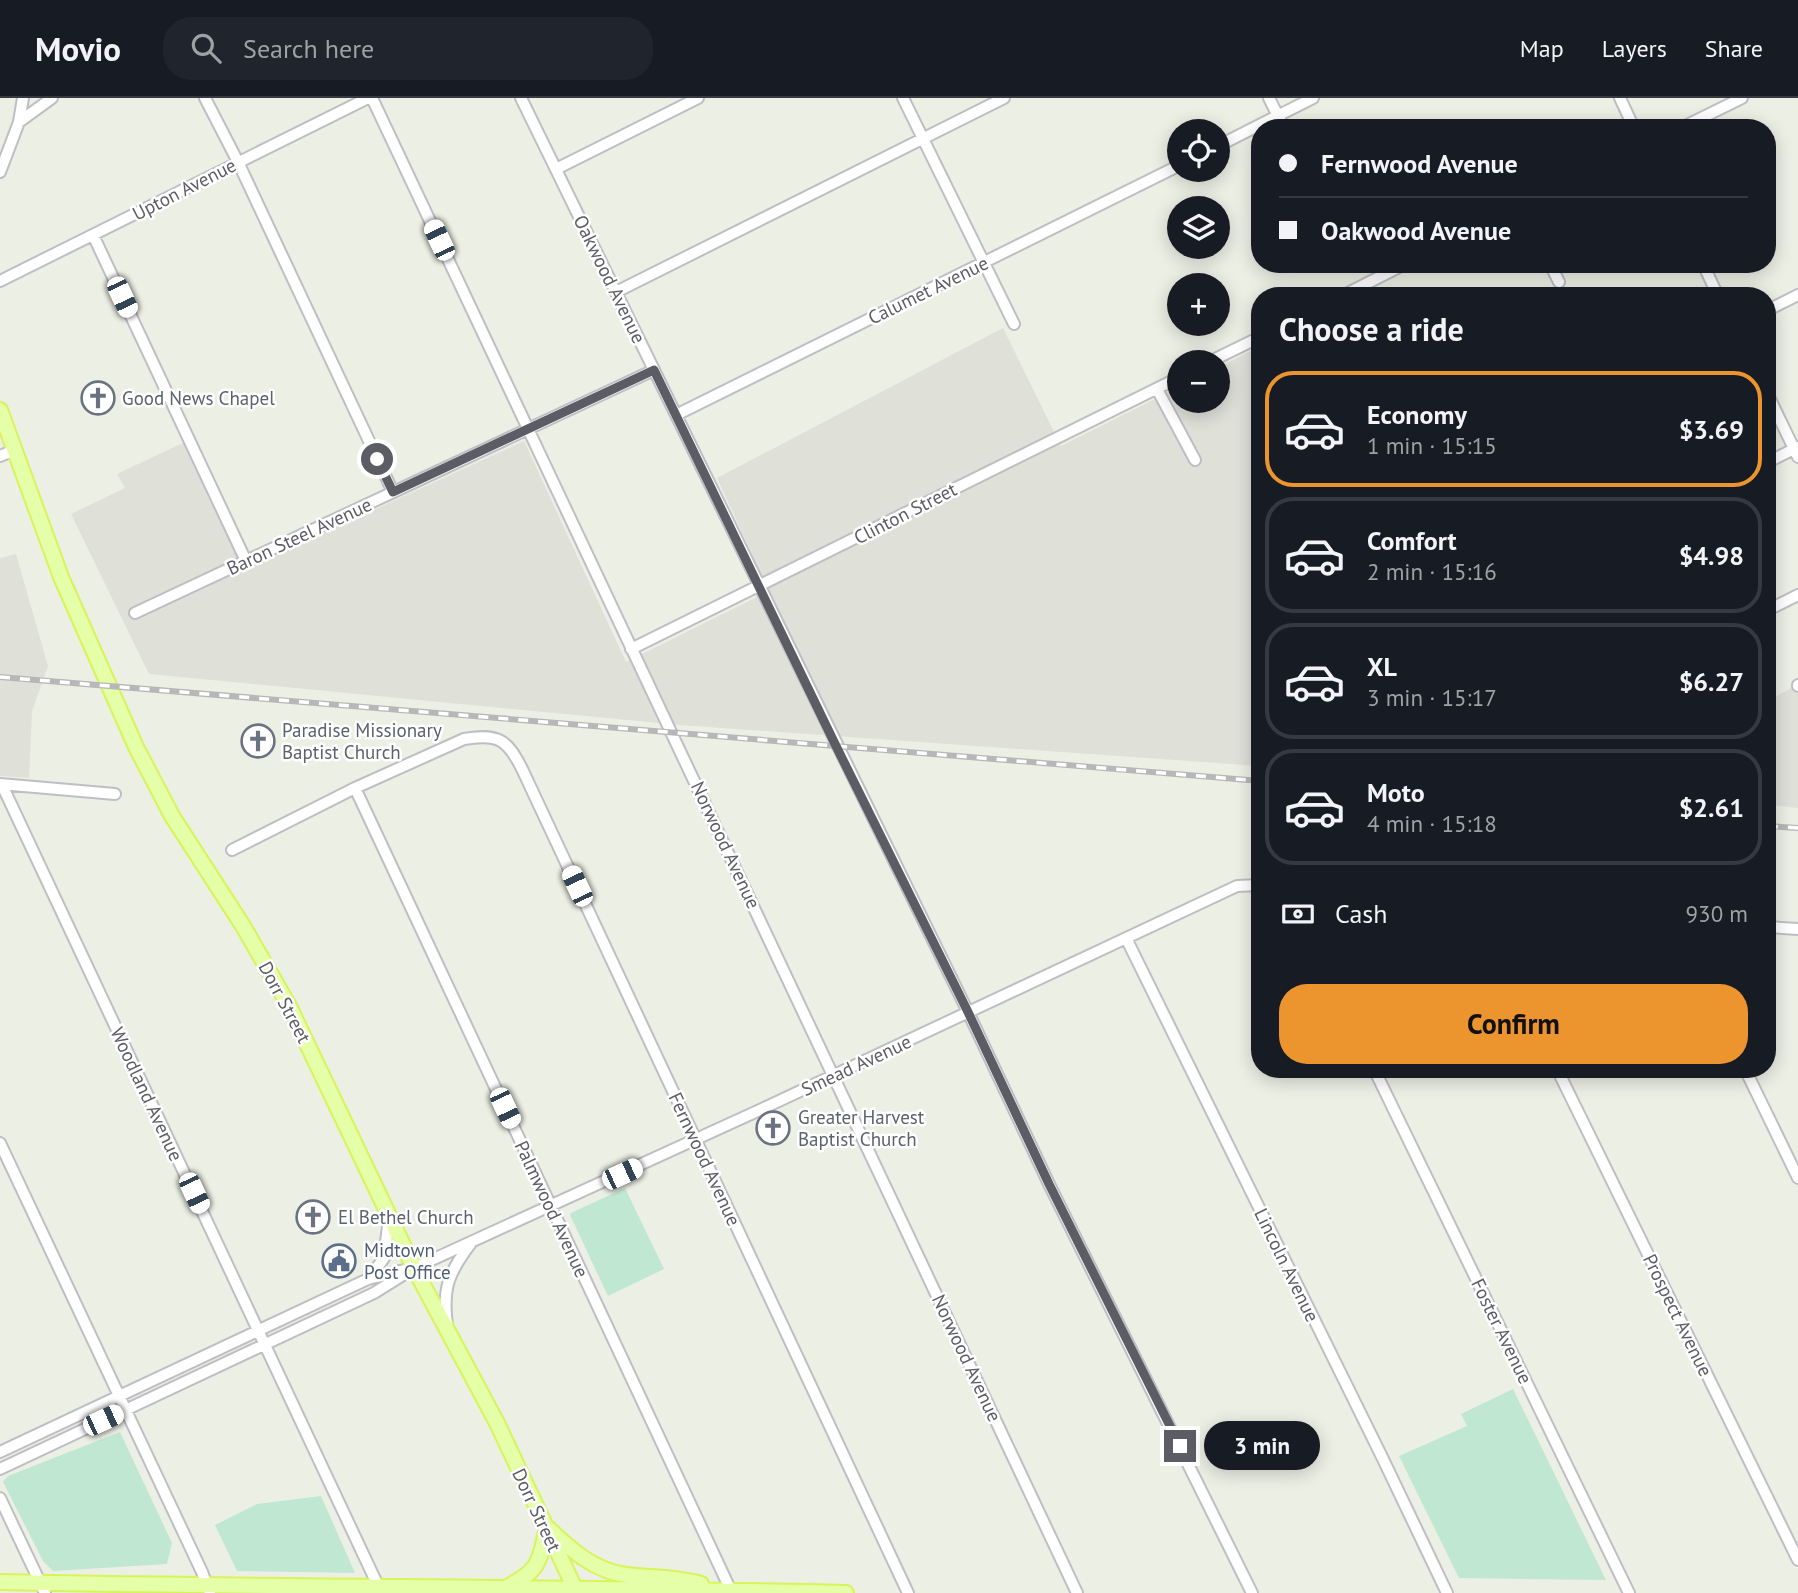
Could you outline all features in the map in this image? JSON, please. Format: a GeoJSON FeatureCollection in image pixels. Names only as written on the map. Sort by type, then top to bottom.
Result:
{"type":"FeatureCollection","features":[{"type":"Feature","properties":{"kind":"main road","name":"Dorr Street"},"geometry":{"type":"LineString","coordinates":[[0,410],[61,577],[136,747],[172,816],[243,926],[289,1006],[414,1268],[497,1423],[576,1591]]}},
{"type":"Feature","properties":{"kind":"main road"},"geometry":{"type":"LineString","coordinates":[[501,1589],[522,1579],[536,1566],[544,1526],[576,1553],[607,1570],[625,1575],[678,1578],[728,1591]]}},
{"type":"Feature","properties":{"kind":"main road"},"geometry":{"type":"LineString","coordinates":[[0,1582],[42,1588],[846,1593]]}},
{"type":"Feature","properties":{"kind":"street"},"geometry":{"type":"LineString","coordinates":[[0,172],[19,122],[23,98]]}},
{"type":"Feature","properties":{"kind":"street"},"geometry":{"type":"LineString","coordinates":[[19,122],[52,98]]}},
{"type":"Feature","properties":{"kind":"street"},"geometry":{"type":"LineString","coordinates":[[205,98],[393,492]]}},
{"type":"Feature","properties":{"kind":"street","name":"Upton Avenue"},"geometry":{"type":"LineString","coordinates":[[0,281],[370,98]]}},
{"type":"Feature","properties":{"kind":"street","name":"Norwood Avenue"},"geometry":{"type":"LineString","coordinates":[[370,98],[835,1075],[1077,1593]]}},
{"type":"Feature","properties":{"kind":"street","name":"Oakwood Avenue"},"geometry":{"type":"LineString","coordinates":[[521,98],[968,1012],[1049,1184],[1252,1593]]}},
{"type":"Feature","properties":{"kind":"street"},"geometry":{"type":"LineString","coordinates":[[556,169],[698,98]]}},
{"type":"Feature","properties":{"kind":"street"},"geometry":{"type":"LineString","coordinates":[[903,98],[1014,324]]}},
{"type":"Feature","properties":{"kind":"street"},"geometry":{"type":"LineString","coordinates":[[616,292],[1004,98]]}},
{"type":"Feature","properties":{"kind":"street"},"geometry":{"type":"LineString","coordinates":[[1269,98],[1280,119]]}},
{"type":"Feature","properties":{"kind":"street"},"geometry":{"type":"LineString","coordinates":[[1272,119],[1314,98]]}},
{"type":"Feature","properties":{"kind":"street"},"geometry":{"type":"LineString","coordinates":[[1620,98],[1630,119]]}},
{"type":"Feature","properties":{"kind":"street"},"geometry":{"type":"LineString","coordinates":[[1699,119],[1739,99]]}},
{"type":"Feature","properties":{"kind":"street"},"geometry":{"type":"LineString","coordinates":[[1230,140],[1251,130]]}},
{"type":"Feature","properties":{"kind":"street","name":"Calumet Avenue"},"geometry":{"type":"LineString","coordinates":[[676,415],[1167,171]]}},
{"type":"Feature","properties":{"kind":"street"},"geometry":{"type":"LineString","coordinates":[[93,235],[246,561]]}},
{"type":"Feature","properties":{"kind":"street"},"geometry":{"type":"LineString","coordinates":[[1359,287],[1387,273]]}},
{"type":"Feature","properties":{"kind":"street"},"geometry":{"type":"LineString","coordinates":[[1554,273],[1559,282]]}},
{"type":"Feature","properties":{"kind":"street"},"geometry":{"type":"LineString","coordinates":[[1367,283],[1369,287]]}},
{"type":"Feature","properties":{"kind":"street"},"geometry":{"type":"LineString","coordinates":[[1776,306],[1798,295]]}},
{"type":"Feature","properties":{"kind":"street"},"geometry":{"type":"LineString","coordinates":[[1230,352],[1251,341]]}},
{"type":"Feature","properties":{"kind":"street","name":"Baron Steel Avenue"},"geometry":{"type":"LineString","coordinates":[[135,613],[654,370]]}},
{"type":"Feature","properties":{"kind":"street","name":"Clinton Street"},"geometry":{"type":"LineString","coordinates":[[631,649],[1167,384]]}},
{"type":"Feature","properties":{"kind":"street"},"geometry":{"type":"LineString","coordinates":[[1157,389],[1195,460]]}},
{"type":"Feature","properties":{"kind":"street"},"geometry":{"type":"LineString","coordinates":[[1776,410],[1797,451],[1776,459]]}},
{"type":"Feature","properties":{"kind":"street"},"geometry":{"type":"LineString","coordinates":[[0,456],[15,450]]}},
{"type":"Feature","properties":{"kind":"street"},"geometry":{"type":"LineString","coordinates":[[1776,606],[1798,595]]}},
{"type":"Feature","properties":{"kind":"street","name":"Fernwood Avenue"},"geometry":{"type":"LineString","coordinates":[[355,788],[464,738],[489,738],[504,742],[514,752],[908,1593]]}},
{"type":"Feature","properties":{"kind":"street"},"geometry":{"type":"LineString","coordinates":[[1,784],[115,794]]}},
{"type":"Feature","properties":{"kind":"street","name":"Woodland Avenue"},"geometry":{"type":"LineString","coordinates":[[1,784],[379,1590]]}},
{"type":"Feature","properties":{"kind":"street"},"geometry":{"type":"LineString","coordinates":[[232,850],[355,788]]}},
{"type":"Feature","properties":{"kind":"street","name":"Palmwood Avenue"},"geometry":{"type":"LineString","coordinates":[[355,788],[728,1591]]}},
{"type":"Feature","properties":{"kind":"street","name":"Smead Avenue"},"geometry":{"type":"LineString","coordinates":[[0,1469],[374,1293],[414,1268],[696,1140],[1237,886],[1251,885]]}},
{"type":"Feature","properties":{"kind":"street"},"geometry":{"type":"LineString","coordinates":[[1776,928],[1798,929]]}},
{"type":"Feature","properties":{"kind":"street","name":"Lincoln Avenue"},"geometry":{"type":"LineString","coordinates":[[1126,938],[1447,1593]]}},
{"type":"Feature","properties":{"kind":"street","name":"Foster Avenue"},"geometry":{"type":"LineString","coordinates":[[1378,1078],[1629,1593]]}},
{"type":"Feature","properties":{"kind":"street","name":"Prospect Avenue"},"geometry":{"type":"LineString","coordinates":[[1561,1078],[1798,1560]]}},
{"type":"Feature","properties":{"kind":"street"},"geometry":{"type":"LineString","coordinates":[[1749,1078],[1798,1178]]}},
{"type":"Feature","properties":{"kind":"street"},"geometry":{"type":"LineString","coordinates":[[0,1143],[208,1589]]}},
{"type":"Feature","properties":{"kind":"street"},"geometry":{"type":"LineString","coordinates":[[368,1279],[384,1258],[389,1217]]}},
{"type":"Feature","properties":{"kind":"street"},"geometry":{"type":"LineString","coordinates":[[449,1335],[445,1310],[447,1284],[455,1264],[471,1242]]}},
{"type":"Feature","properties":{"kind":"street","name":"Smead Avenue"},"geometry":{"type":"LineString","coordinates":[[0,1452],[368,1279],[414,1268]]}},
{"type":"Feature","properties":{"kind":"street"},"geometry":{"type":"LineString","coordinates":[[0,1498],[42,1588]]}},
{"type":"Feature","properties":{"kind":"shaded area"},"geometry":{"type":"Polygon","coordinates":[[[1003,328],[1061,446],[1167,393],[1167,413],[1230,413],[1230,362],[1251,351],[1251,765],[680,725],[149,674],[71,514],[125,488],[117,474],[185,442],[245,569],[524,441],[626,662],[769,591],[717,478],[1003,328]]]}},
{"type":"Feature","properties":{"kind":"shaded area"},"geometry":{"type":"Polygon","coordinates":[[[16,554],[48,666],[32,711],[29,778],[0,776],[0,558],[16,554]]]}},
{"type":"Feature","properties":{"kind":"shaded area"},"geometry":{"type":"Polygon","coordinates":[[[1798,685],[1798,808],[1776,806],[1776,696],[1798,685]]]}},
{"type":"Feature","properties":{"kind":"green space"},"geometry":{"type":"Polygon","coordinates":[[[625,1188],[664,1269],[608,1296],[570,1215],[625,1188]]]}},
{"type":"Feature","properties":{"kind":"green space"},"geometry":{"type":"Polygon","coordinates":[[[1513,1389],[1606,1580],[1459,1578],[1399,1456],[1467,1426],[1461,1414],[1513,1389]]]}},
{"type":"Feature","properties":{"kind":"green space"},"geometry":{"type":"Polygon","coordinates":[[[120,1432],[172,1543],[167,1564],[53,1571],[43,1561],[3,1482],[8,1476],[120,1432]]]}},
{"type":"Feature","properties":{"kind":"green space"},"geometry":{"type":"Polygon","coordinates":[[[321,1496],[355,1573],[237,1571],[215,1525],[257,1504],[321,1496]]]}},
{"type":"Feature","properties":{"kind":"railway"},"geometry":{"type":"LineString","coordinates":[[0,677],[1251,780]]}},
{"type":"Feature","properties":{"kind":"railway"},"geometry":{"type":"LineString","coordinates":[[1776,827],[1798,828]]}},
{"type":"Feature","properties":{"kind":"place","name":"Good News Chapel"},"geometry":{"type":"Point","coordinates":[98,398]}},
{"type":"Feature","properties":{"kind":"place","name":"Paradise Missionary Baptist Church"},"geometry":{"type":"Point","coordinates":[258,741]}},
{"type":"Feature","properties":{"kind":"place","name":"Greater Harvest Baptist Church"},"geometry":{"type":"Point","coordinates":[773,1128]}},
{"type":"Feature","properties":{"kind":"place","name":"El Bethel Church"},"geometry":{"type":"Point","coordinates":[313,1217]}},
{"type":"Feature","properties":{"kind":"place","name":"Midtown Post Office"},"geometry":{"type":"Point","coordinates":[339,1261]}},
{"type":"Feature","properties":{"kind":"route"},"geometry":{"type":"LineString","coordinates":[[377,459],[393,492],[654,370],[968,1012],[1049,1184],[1180,1446]]}}]}
